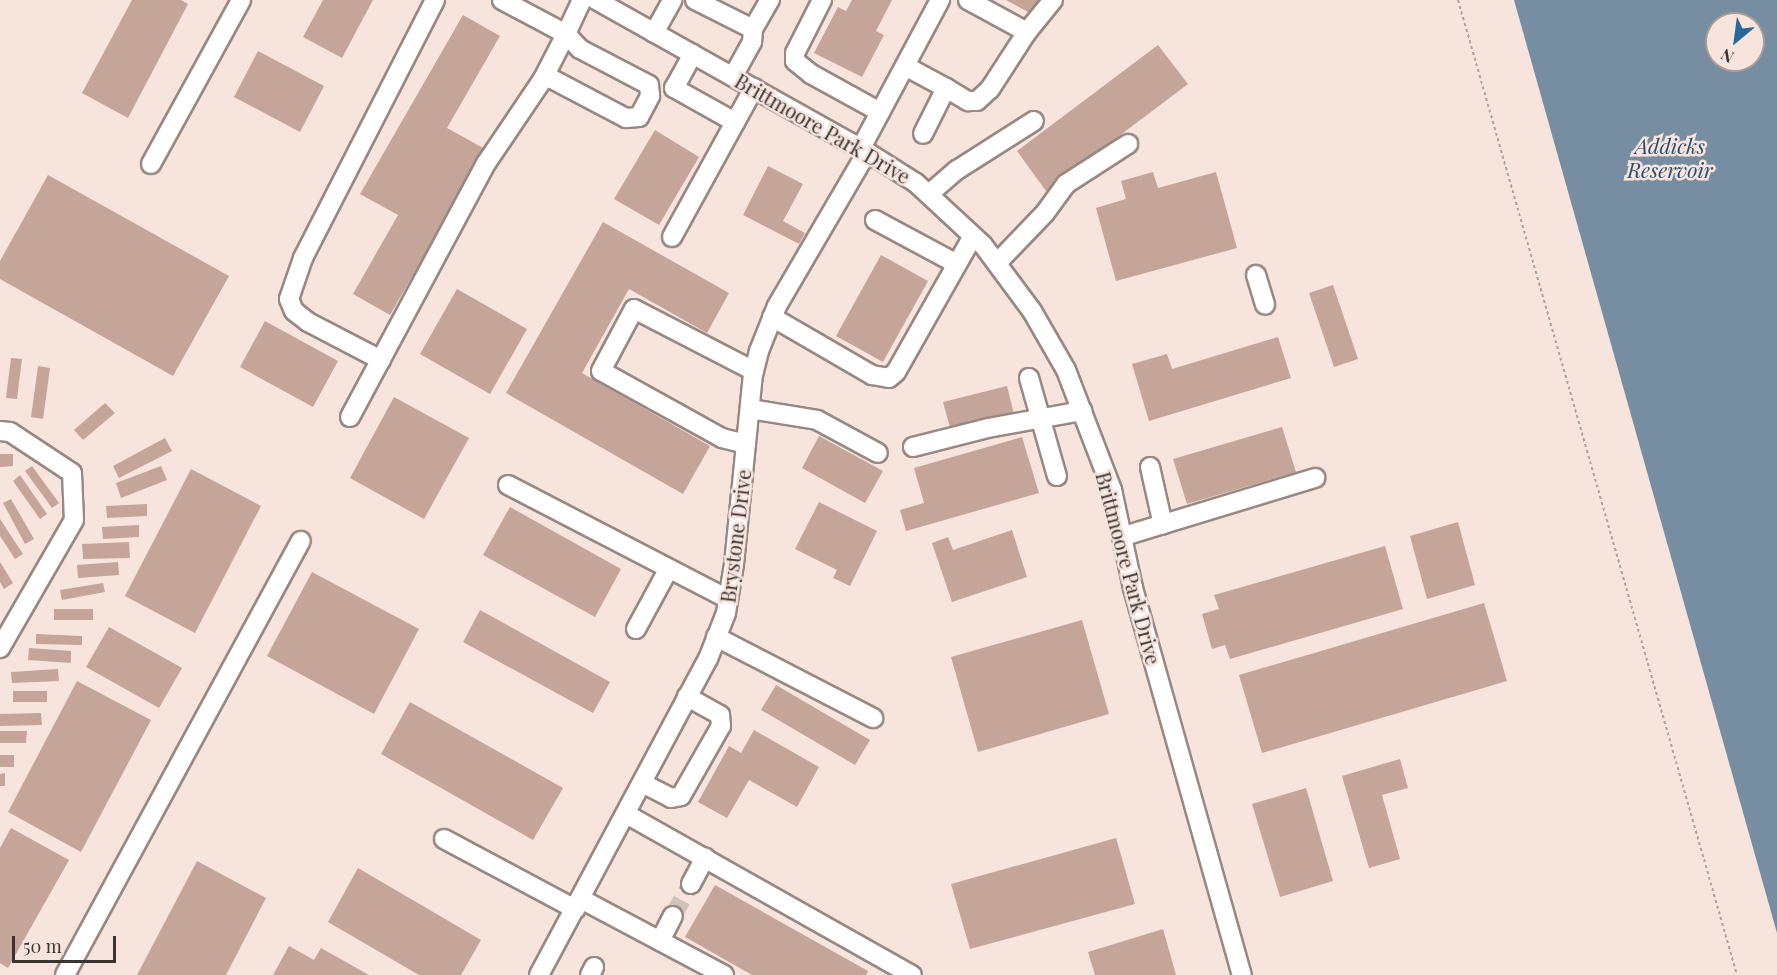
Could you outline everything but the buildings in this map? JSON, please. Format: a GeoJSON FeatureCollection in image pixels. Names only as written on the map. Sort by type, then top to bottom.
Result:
{"type":"FeatureCollection","features":[{"type":"Feature","properties":{"kind":"street"},"geometry":{"type":"LineString","coordinates":[[151,164],[241,0]]}},
{"type":"Feature","properties":{"kind":"street"},"geometry":{"type":"LineString","coordinates":[[381,360],[308,321],[294,311],[289,299],[303,258],[435,0]]}},
{"type":"Feature","properties":{"kind":"street"},"geometry":{"type":"LineString","coordinates":[[502,0],[566,34],[580,49],[652,89],[639,117],[631,120],[550,78],[543,78]]}},
{"type":"Feature","properties":{"kind":"street"},"geometry":{"type":"LineString","coordinates":[[350,417],[487,162],[543,78],[582,0]]}},
{"type":"Feature","properties":{"kind":"street"},"geometry":{"type":"LineString","coordinates":[[654,33],[672,0]]}},
{"type":"Feature","properties":{"kind":"street"},"geometry":{"type":"LineString","coordinates":[[695,0],[753,30]]}},
{"type":"Feature","properties":{"kind":"street"},"geometry":{"type":"LineString","coordinates":[[733,76],[752,42],[753,30],[770,0]]}},
{"type":"Feature","properties":{"kind":"street"},"geometry":{"type":"LineString","coordinates":[[822,0],[795,53],[795,61],[811,74],[880,112]]}},
{"type":"Feature","properties":{"kind":"street","name":"Brystone Drive"},"geometry":{"type":"LineString","coordinates":[[539,975],[626,814],[716,637],[728,599],[754,371],[772,317],[864,150],[880,112],[940,0]]}},
{"type":"Feature","properties":{"kind":"street"},"geometry":{"type":"LineString","coordinates":[[968,0],[1027,32]]}},
{"type":"Feature","properties":{"kind":"street"},"geometry":{"type":"LineString","coordinates":[[905,66],[968,101],[977,101],[990,89],[1027,32],[1053,0]]}},
{"type":"Feature","properties":{"kind":"street","name":"Brittmoore Park Drive"},"geometry":{"type":"LineString","coordinates":[[600,1],[864,150],[929,194],[997,262],[1056,351],[1082,411],[1124,536],[1133,588],[1242,975]]}},
{"type":"Feature","properties":{"kind":"street"},"geometry":{"type":"LineString","coordinates":[[693,54],[674,88],[735,122]]}},
{"type":"Feature","properties":{"kind":"street"},"geometry":{"type":"LineString","coordinates":[[672,237],[754,88]]}},
{"type":"Feature","properties":{"kind":"street"},"geometry":{"type":"LineString","coordinates":[[923,134],[946,88]]}},
{"type":"Feature","properties":{"kind":"street"},"geometry":{"type":"LineString","coordinates":[[929,194],[957,170],[1034,121]]}},
{"type":"Feature","properties":{"kind":"street"},"geometry":{"type":"LineString","coordinates":[[997,262],[1045,213],[1066,184],[1128,144]]}},
{"type":"Feature","properties":{"kind":"street"},"geometry":{"type":"LineString","coordinates":[[875,220],[957,264]]}},
{"type":"Feature","properties":{"kind":"street"},"geometry":{"type":"LineString","coordinates":[[772,317],[872,375],[889,378],[897,372],[973,236]]}},
{"type":"Feature","properties":{"kind":"street"},"geometry":{"type":"LineString","coordinates":[[1256,275],[1265,305]]}},
{"type":"Feature","properties":{"kind":"street"},"geometry":{"type":"LineString","coordinates":[[746,444],[722,438],[601,371],[634,309],[754,371]]}},
{"type":"Feature","properties":{"kind":"street"},"geometry":{"type":"LineString","coordinates":[[1029,378],[1057,476]]}},
{"type":"Feature","properties":{"kind":"street"},"geometry":{"type":"LineString","coordinates":[[750,409],[817,420],[878,453]]}},
{"type":"Feature","properties":{"kind":"street"},"geometry":{"type":"LineString","coordinates":[[913,447],[1082,411]]}},
{"type":"Feature","properties":{"kind":"street"},"geometry":{"type":"LineString","coordinates":[[0,431],[10,432],[72,473],[74,520],[0,648]]}},
{"type":"Feature","properties":{"kind":"street"},"geometry":{"type":"LineString","coordinates":[[1150,467],[1163,525]]}},
{"type":"Feature","properties":{"kind":"street"},"geometry":{"type":"LineString","coordinates":[[1124,536],[1315,478]]}},
{"type":"Feature","properties":{"kind":"street"},"geometry":{"type":"LineString","coordinates":[[508,485],[728,599]]}},
{"type":"Feature","properties":{"kind":"street"},"geometry":{"type":"LineString","coordinates":[[66,975],[301,542]]}},
{"type":"Feature","properties":{"kind":"street"},"geometry":{"type":"LineString","coordinates":[[636,629],[669,570]]}},
{"type":"Feature","properties":{"kind":"street"},"geometry":{"type":"LineString","coordinates":[[716,637],[873,718]]}},
{"type":"Feature","properties":{"kind":"street"},"geometry":{"type":"LineString","coordinates":[[642,783],[671,798],[681,796],[721,726],[720,715],[687,697]]}},
{"type":"Feature","properties":{"kind":"street"},"geometry":{"type":"LineString","coordinates":[[626,814],[912,975]]}},
{"type":"Feature","properties":{"kind":"street"},"geometry":{"type":"LineString","coordinates":[[444,839],[660,941],[724,975]]}},
{"type":"Feature","properties":{"kind":"street"},"geometry":{"type":"LineString","coordinates":[[691,884],[705,858]]}},
{"type":"Feature","properties":{"kind":"street"},"geometry":{"type":"LineString","coordinates":[[660,941],[673,916]]}},
{"type":"Feature","properties":{"kind":"path"},"geometry":{"type":"LineString","coordinates":[[1458,0],[1737,975]]}},
{"type":"Feature","properties":{"kind":"water","name":"Addicks Reservoir"},"geometry":{"type":"Polygon","coordinates":[[[1514,0],[1777,0],[1777,933],[1514,0]]]}},
{"type":"Feature","properties":{"kind":"tunnel"},"geometry":{"type":"LineString","coordinates":[[673,916],[691,884]]}}]}
